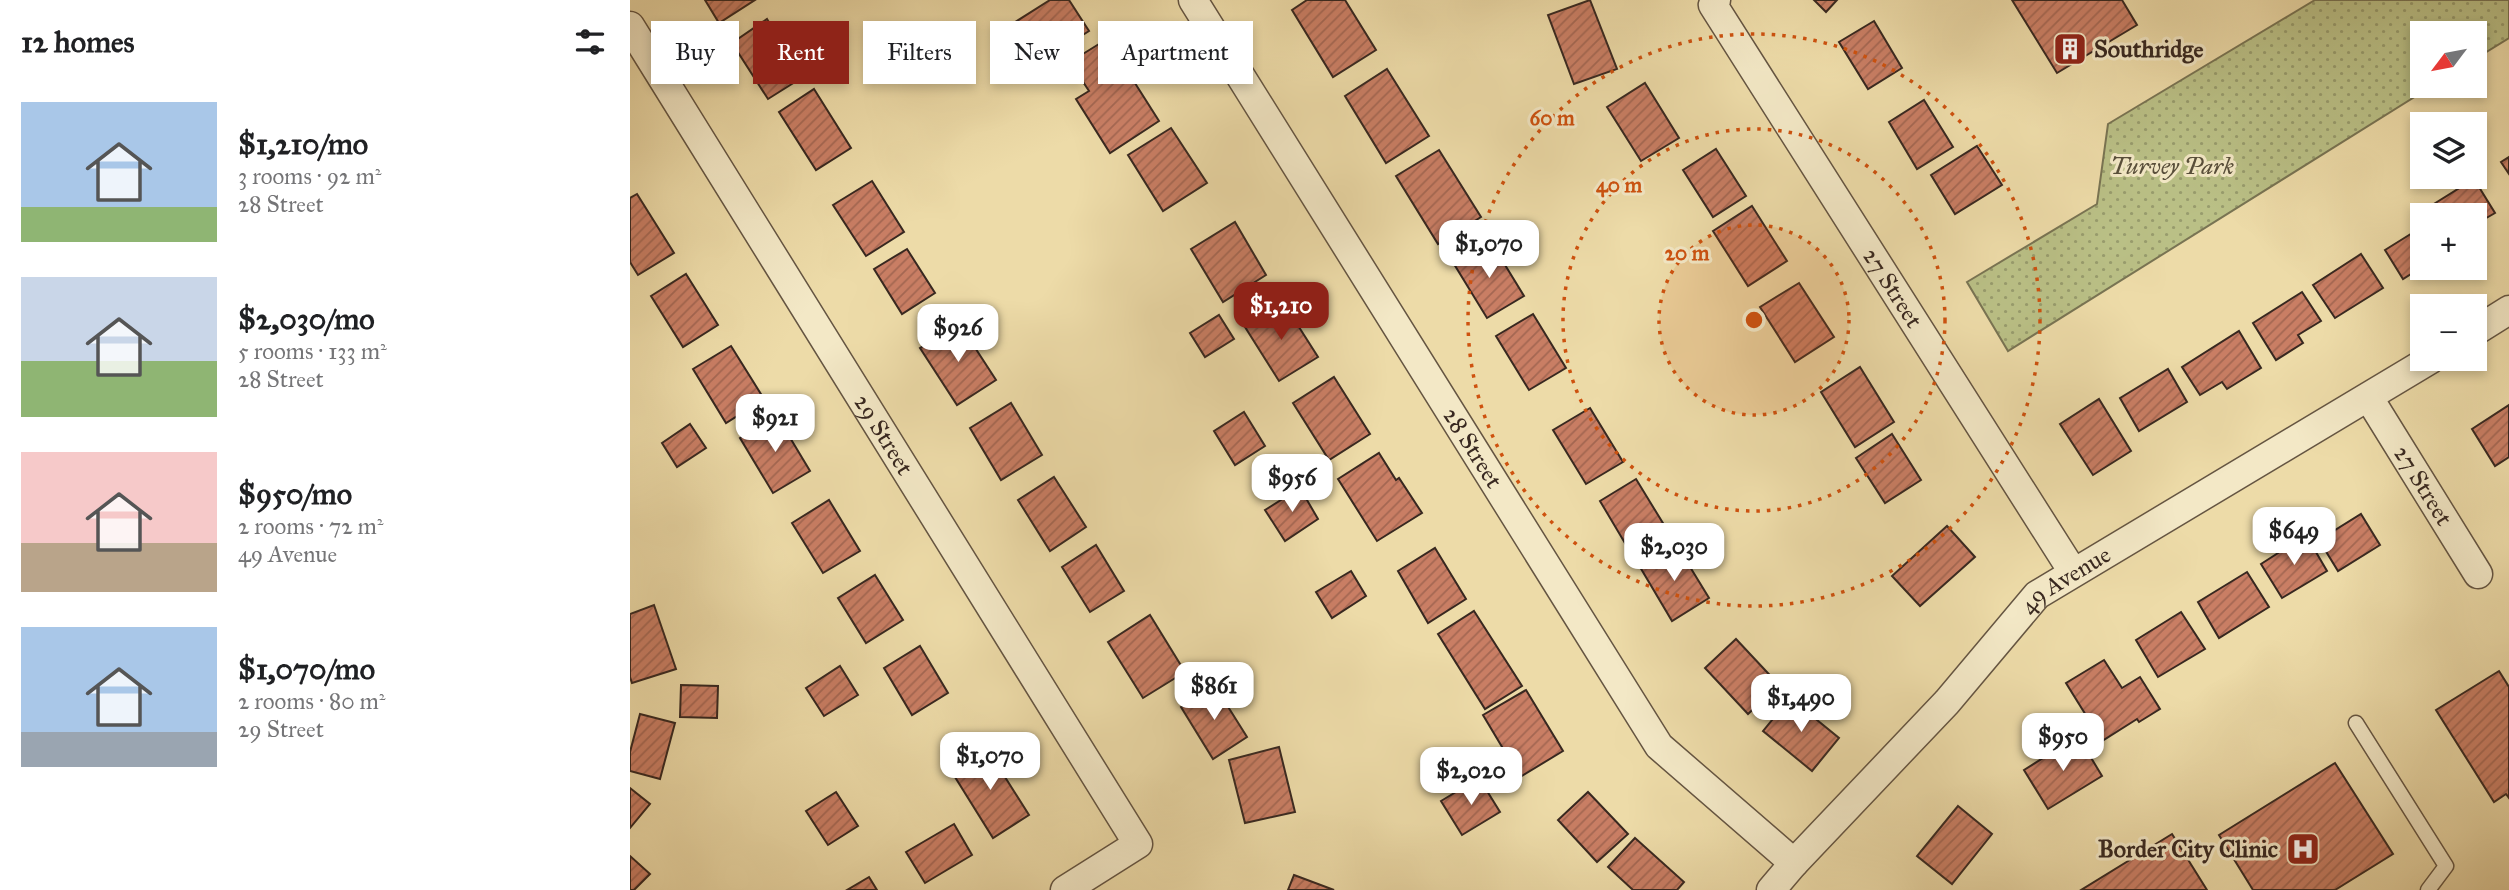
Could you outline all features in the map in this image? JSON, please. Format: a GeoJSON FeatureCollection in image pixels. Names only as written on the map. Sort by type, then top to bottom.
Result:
{"type":"FeatureCollection","features":[{"type":"Feature","properties":{"kind":"street","name":"28 Street"},"geometry":{"type":"LineString","coordinates":[[1193,0],[1659,746],[1794,863]]}},
{"type":"Feature","properties":{"kind":"street","name":"27 Street"},"geometry":{"type":"LineString","coordinates":[[1714,2],[2073,572]]}},
{"type":"Feature","properties":{"kind":"street","name":"29 Street"},"geometry":{"type":"LineString","coordinates":[[630,26],[1138,844],[1065,890]]}},
{"type":"Feature","properties":{"kind":"street"},"geometry":{"type":"LineString","coordinates":[[2487,324],[2509,310]]}},
{"type":"Feature","properties":{"kind":"street","name":"49 Avenue"},"geometry":{"type":"LineString","coordinates":[[1771,890],[1947,702],[2037,595],[2412,371]]}},
{"type":"Feature","properties":{"kind":"street","name":"27 Street"},"geometry":{"type":"LineString","coordinates":[[2369,398],[2478,573]]}},
{"type":"Feature","properties":{"kind":"lane"},"geometry":{"type":"LineString","coordinates":[[2356,723],[2446,866],[2428,890]]}},
{"type":"Feature","properties":{"kind":"green space","name":"Turvey Park"},"geometry":{"type":"Polygon","coordinates":[[[2315,0],[2509,0],[2509,38],[2487,52],[2487,21],[2410,21],[2410,98],[2413,98],[2008,351],[1967,282],[2097,204],[2108,124],[2315,0]]]}},
{"type":"Feature","properties":{"kind":"building"},"geometry":{"type":"Polygon","coordinates":[[[705,0],[755,0],[722,21],[718,21],[705,0]]]}},
{"type":"Feature","properties":{"kind":"building"},"geometry":{"type":"Polygon","coordinates":[[[1050,0],[1069,0],[1083,21],[1017,21],[1050,0]]]}},
{"type":"Feature","properties":{"kind":"building"},"geometry":{"type":"Polygon","coordinates":[[[1307,0],[1345,0],[1376,50],[1333,77],[1292,10],[1307,0]]]}},
{"type":"Feature","properties":{"kind":"building"},"geometry":{"type":"Polygon","coordinates":[[[1590,0],[1617,69],[1574,84],[1548,15],[1590,0]]]}},
{"type":"Feature","properties":{"kind":"building"},"geometry":{"type":"Polygon","coordinates":[[[1814,0],[1837,0],[1826,12],[1814,0]]]}},
{"type":"Feature","properties":{"kind":"building","name":"Southridge"},"geometry":{"type":"Polygon","coordinates":[[[2012,0],[2122,0],[2137,25],[2057,73],[2012,0]]]}},
{"type":"Feature","properties":{"kind":"building"},"geometry":{"type":"Polygon","coordinates":[[[1874,21],[1902,68],[1868,89],[1839,42],[1874,21]]]}},
{"type":"Feature","properties":{"kind":"building"},"geometry":{"type":"Polygon","coordinates":[[[753,29],[753,76],[739,54],[739,38],[753,29]]]}},
{"type":"Feature","properties":{"kind":"building"},"geometry":{"type":"Polygon","coordinates":[[[1098,45],[1098,84],[1136,84],[1159,121],[1110,153],[1076,99],[1089,91],[1084,83],[1084,53],[1098,45]]]}},
{"type":"Feature","properties":{"kind":"building"},"geometry":{"type":"Polygon","coordinates":[[[1387,69],[1429,136],[1386,163],[1345,96],[1387,69]]]}},
{"type":"Feature","properties":{"kind":"building"},"geometry":{"type":"Polygon","coordinates":[[[1645,83],[1679,138],[1641,161],[1607,107],[1645,83]]]}},
{"type":"Feature","properties":{"kind":"building"},"geometry":{"type":"Polygon","coordinates":[[[758,84],[792,84],[768,99],[758,84]]]}},
{"type":"Feature","properties":{"kind":"building"},"geometry":{"type":"Polygon","coordinates":[[[814,89],[851,148],[816,170],[779,112],[814,89]]]}},
{"type":"Feature","properties":{"kind":"building"},"geometry":{"type":"Polygon","coordinates":[[[1924,100],[1953,147],[1917,169],[1889,122],[1924,100]]]}},
{"type":"Feature","properties":{"kind":"building"},"geometry":{"type":"Polygon","coordinates":[[[1171,128],[1207,183],[1163,211],[1128,155],[1171,128]]]}},
{"type":"Feature","properties":{"kind":"building"},"geometry":{"type":"Polygon","coordinates":[[[1977,146],[2002,185],[1955,214],[1931,175],[1977,146]]]}},
{"type":"Feature","properties":{"kind":"building"},"geometry":{"type":"Polygon","coordinates":[[[1716,149],[1746,196],[1713,217],[1683,170],[1716,149]]]}},
{"type":"Feature","properties":{"kind":"building"},"geometry":{"type":"Polygon","coordinates":[[[1439,150],[1481,217],[1438,244],[1396,176],[1439,150]]]}},
{"type":"Feature","properties":{"kind":"building"},"geometry":{"type":"Polygon","coordinates":[[[2509,157],[2509,174],[2501,162],[2509,157]]]}},
{"type":"Feature","properties":{"kind":"building"},"geometry":{"type":"Polygon","coordinates":[[[872,181],[904,232],[866,256],[833,205],[872,181]]]}},
{"type":"Feature","properties":{"kind":"building"},"geometry":{"type":"Polygon","coordinates":[[[2458,189],[2480,189],[2495,213],[2487,218],[2487,203],[2435,203],[2458,189]]]}},
{"type":"Feature","properties":{"kind":"building"},"geometry":{"type":"Polygon","coordinates":[[[637,194],[674,253],[638,275],[630,262],[630,198],[637,194]]]}},
{"type":"Feature","properties":{"kind":"building"},"geometry":{"type":"Polygon","coordinates":[[[1752,206],[1787,261],[1748,286],[1713,231],[1752,206]]]}},
{"type":"Feature","properties":{"kind":"building"},"geometry":{"type":"Polygon","coordinates":[[[1235,222],[1266,275],[1223,302],[1191,249],[1235,222]]]}},
{"type":"Feature","properties":{"kind":"building"},"geometry":{"type":"Polygon","coordinates":[[[2410,234],[2410,275],[2403,279],[2385,250],[2410,234]]]}},
{"type":"Feature","properties":{"kind":"building"},"geometry":{"type":"Polygon","coordinates":[[[1491,242],[1524,296],[1487,318],[1454,264],[1491,242]]]}},
{"type":"Feature","properties":{"kind":"building"},"geometry":{"type":"Polygon","coordinates":[[[907,249],[935,293],[902,314],[874,269],[907,249]]]}},
{"type":"Feature","properties":{"kind":"building"},"geometry":{"type":"Polygon","coordinates":[[[2361,254],[2383,288],[2335,318],[2313,285],[2361,254]]]}},
{"type":"Feature","properties":{"kind":"building"},"geometry":{"type":"Polygon","coordinates":[[[686,274],[718,325],[683,347],[651,296],[686,274]]]}},
{"type":"Feature","properties":{"kind":"building"},"geometry":{"type":"Polygon","coordinates":[[[1799,283],[1834,337],[1795,362],[1760,307],[1799,283]]]}},
{"type":"Feature","properties":{"kind":"building"},"geometry":{"type":"Polygon","coordinates":[[[2302,292],[2321,321],[2298,335],[2303,343],[2276,360],[2253,323],[2302,292]]]}},
{"type":"Feature","properties":{"kind":"building"},"geometry":{"type":"Polygon","coordinates":[[[1283,302],[1318,357],[1279,381],[1245,327],[1283,302]]]}},
{"type":"Feature","properties":{"kind":"building"},"geometry":{"type":"Polygon","coordinates":[[[1533,314],[1566,368],[1529,390],[1496,336],[1533,314]]]}},
{"type":"Feature","properties":{"kind":"building"},"geometry":{"type":"Polygon","coordinates":[[[1219,315],[1234,339],[1205,357],[1190,333],[1219,315]]]}},
{"type":"Feature","properties":{"kind":"building"},"geometry":{"type":"Polygon","coordinates":[[[959,323],[996,380],[957,405],[920,348],[959,323]]]}},
{"type":"Feature","properties":{"kind":"building"},"geometry":{"type":"Polygon","coordinates":[[[2239,331],[2261,368],[2227,389],[2222,382],[2200,395],[2182,367],[2239,331]]]}},
{"type":"Feature","properties":{"kind":"building"},"geometry":{"type":"Polygon","coordinates":[[[731,346],[764,399],[726,423],[693,369],[731,346]]]}},
{"type":"Feature","properties":{"kind":"building"},"geometry":{"type":"Polygon","coordinates":[[[1860,367],[1894,422],[1855,447],[1821,392],[1860,367]]]}},
{"type":"Feature","properties":{"kind":"building"},"geometry":{"type":"Polygon","coordinates":[[[2168,369],[2187,402],[2139,431],[2120,398],[2168,369]]]}},
{"type":"Feature","properties":{"kind":"building"},"geometry":{"type":"Polygon","coordinates":[[[1334,377],[1370,434],[1329,460],[1293,403],[1334,377]]]}},
{"type":"Feature","properties":{"kind":"building"},"geometry":{"type":"Polygon","coordinates":[[[2099,399],[2131,451],[2093,475],[2060,424],[2099,399]]]}},
{"type":"Feature","properties":{"kind":"building"},"geometry":{"type":"Polygon","coordinates":[[[1011,403],[1042,455],[1001,480],[970,428],[1011,403]]]}},
{"type":"Feature","properties":{"kind":"building"},"geometry":{"type":"Polygon","coordinates":[[[2509,405],[2509,457],[2495,466],[2472,429],[2509,405]]]}},
{"type":"Feature","properties":{"kind":"building"},"geometry":{"type":"Polygon","coordinates":[[[1590,408],[1623,462],[1586,484],[1553,430],[1590,408]]]}},
{"type":"Feature","properties":{"kind":"building"},"geometry":{"type":"Polygon","coordinates":[[[1244,412],[1265,446],[1235,465],[1214,431],[1244,412]]]}},
{"type":"Feature","properties":{"kind":"building"},"geometry":{"type":"Polygon","coordinates":[[[777,416],[810,471],[773,493],[740,438],[777,416]]]}},
{"type":"Feature","properties":{"kind":"building"},"geometry":{"type":"Polygon","coordinates":[[[690,424],[706,448],[677,467],[662,443],[690,424]]]}},
{"type":"Feature","properties":{"kind":"building"},"geometry":{"type":"Polygon","coordinates":[[[1892,434],[1921,480],[1885,503],[1856,458],[1892,434]]]}},
{"type":"Feature","properties":{"kind":"building"},"geometry":{"type":"Polygon","coordinates":[[[1379,453],[1422,513],[1377,541],[1338,479],[1379,453]]]}},
{"type":"Feature","properties":{"kind":"building"},"geometry":{"type":"Polygon","coordinates":[[[1054,477],[1086,527],[1050,551],[1018,500],[1054,477]]]}},
{"type":"Feature","properties":{"kind":"building"},"geometry":{"type":"Polygon","coordinates":[[[1636,479],[1669,533],[1632,555],[1600,501],[1636,479]]]}},
{"type":"Feature","properties":{"kind":"building"},"geometry":{"type":"Polygon","coordinates":[[[1300,488],[1318,519],[1285,541],[1265,510],[1300,488]]]}},
{"type":"Feature","properties":{"kind":"building"},"geometry":{"type":"Polygon","coordinates":[[[829,500],[860,551],[823,573],[792,523],[829,500]]]}},
{"type":"Feature","properties":{"kind":"building"},"geometry":{"type":"Polygon","coordinates":[[[2361,514],[2380,545],[2338,571],[2319,540],[2361,514]]]}},
{"type":"Feature","properties":{"kind":"building"},"geometry":{"type":"Polygon","coordinates":[[[1947,526],[1975,557],[1920,606],[1892,576],[1947,526]]]}},
{"type":"Feature","properties":{"kind":"building"},"geometry":{"type":"Polygon","coordinates":[[[2306,535],[2327,571],[2282,598],[2261,564],[2306,535]]]}},
{"type":"Feature","properties":{"kind":"building"},"geometry":{"type":"Polygon","coordinates":[[[1676,544],[1709,598],[1672,621],[1640,567],[1676,544]]]}},
{"type":"Feature","properties":{"kind":"building"},"geometry":{"type":"Polygon","coordinates":[[[1096,545],[1124,591],[1090,612],[1062,567],[1096,545]]]}},
{"type":"Feature","properties":{"kind":"building"},"geometry":{"type":"Polygon","coordinates":[[[1435,548],[1466,599],[1428,623],[1398,571],[1435,548]]]}},
{"type":"Feature","properties":{"kind":"building"},"geometry":{"type":"Polygon","coordinates":[[[1351,571],[1366,596],[1332,618],[1316,592],[1351,571]]]}},
{"type":"Feature","properties":{"kind":"building"},"geometry":{"type":"Polygon","coordinates":[[[2247,572],[2269,607],[2219,638],[2198,602],[2247,572]]]}},
{"type":"Feature","properties":{"kind":"building"},"geometry":{"type":"Polygon","coordinates":[[[875,575],[903,620],[866,643],[838,598],[875,575]]]}},
{"type":"Feature","properties":{"kind":"building"},"geometry":{"type":"Polygon","coordinates":[[[654,605],[676,669],[632,683],[630,614],[654,605]]]}},
{"type":"Feature","properties":{"kind":"building"},"geometry":{"type":"Polygon","coordinates":[[[1474,611],[1522,686],[1485,709],[1438,634],[1474,611]]]}},
{"type":"Feature","properties":{"kind":"building"},"geometry":{"type":"Polygon","coordinates":[[[2181,612],[2205,649],[2158,677],[2136,640],[2181,612]]]}},
{"type":"Feature","properties":{"kind":"building"},"geometry":{"type":"Polygon","coordinates":[[[1150,615],[1185,672],[1143,698],[1108,642],[1150,615]]]}},
{"type":"Feature","properties":{"kind":"building"},"geometry":{"type":"Polygon","coordinates":[[[1736,639],[1779,685],[1748,714],[1705,668],[1736,639]]]}},
{"type":"Feature","properties":{"kind":"building"},"geometry":{"type":"Polygon","coordinates":[[[920,646],[948,693],[912,715],[884,668],[920,646]]]}},
{"type":"Feature","properties":{"kind":"building"},"geometry":{"type":"Polygon","coordinates":[[[2104,660],[2122,688],[2140,677],[2160,709],[2139,722],[2137,719],[2102,741],[2066,683],[2104,660]]]}},
{"type":"Feature","properties":{"kind":"building"},"geometry":{"type":"Polygon","coordinates":[[[840,666],[858,695],[824,716],[806,688],[840,666]]]}},
{"type":"Feature","properties":{"kind":"building"},"geometry":{"type":"Polygon","coordinates":[[[2499,671],[2509,687],[2509,798],[2506,794],[2494,802],[2436,710],[2499,671]]]}},
{"type":"Feature","properties":{"kind":"building"},"geometry":{"type":"Polygon","coordinates":[[[681,685],[718,686],[717,718],[680,717],[681,685]]]}},
{"type":"Feature","properties":{"kind":"building"},"geometry":{"type":"Polygon","coordinates":[[[1215,686],[1247,737],[1213,759],[1181,707],[1215,686]]]}},
{"type":"Feature","properties":{"kind":"building"},"geometry":{"type":"Polygon","coordinates":[[[1526,690],[1563,751],[1520,777],[1483,715],[1526,690]]]}},
{"type":"Feature","properties":{"kind":"building"},"geometry":{"type":"Polygon","coordinates":[[[1790,698],[1839,738],[1812,771],[1763,731],[1790,698]]]}},
{"type":"Feature","properties":{"kind":"building"},"geometry":{"type":"Polygon","coordinates":[[[640,714],[675,723],[660,779],[630,771],[630,752],[640,714]]]}},
{"type":"Feature","properties":{"kind":"building"},"geometry":{"type":"Polygon","coordinates":[[[2078,736],[2102,776],[2048,809],[2024,770],[2078,736]]]}},
{"type":"Feature","properties":{"kind":"building"},"geometry":{"type":"Polygon","coordinates":[[[986,747],[1029,815],[993,838],[950,769],[986,747]]]}},
{"type":"Feature","properties":{"kind":"building"},"geometry":{"type":"Polygon","coordinates":[[[1279,747],[1295,812],[1245,823],[1229,760],[1279,747]]]}},
{"type":"Feature","properties":{"kind":"building"},"geometry":{"type":"Polygon","coordinates":[[[2335,763],[2393,854],[2335,890],[2253,890],[2219,835],[2335,763]]]}},
{"type":"Feature","properties":{"kind":"building"},"geometry":{"type":"Polygon","coordinates":[[[1479,778],[1500,812],[1462,835],[1441,801],[1479,778]]]}},
{"type":"Feature","properties":{"kind":"building"},"geometry":{"type":"Polygon","coordinates":[[[630,788],[650,804],[630,828],[630,788]]]}},
{"type":"Feature","properties":{"kind":"building"},"geometry":{"type":"Polygon","coordinates":[[[836,792],[858,826],[828,845],[806,811],[836,792]]]}},
{"type":"Feature","properties":{"kind":"building"},"geometry":{"type":"Polygon","coordinates":[[[1588,792],[1628,834],[1597,862],[1558,820],[1588,792]]]}},
{"type":"Feature","properties":{"kind":"building"},"geometry":{"type":"Polygon","coordinates":[[[1958,806],[1992,834],[1952,884],[1917,856],[1958,806]]]}},
{"type":"Feature","properties":{"kind":"building"},"geometry":{"type":"Polygon","coordinates":[[[954,824],[972,855],[925,883],[906,852],[954,824]]]}},
{"type":"Feature","properties":{"kind":"building"},"geometry":{"type":"Polygon","coordinates":[[[2172,834],[2207,890],[2081,890],[2172,834]]]}},
{"type":"Feature","properties":{"kind":"building"},"geometry":{"type":"Polygon","coordinates":[[[1635,838],[1684,882],[1677,890],[1633,890],[1608,867],[1635,838]]]}},
{"type":"Feature","properties":{"kind":"building"},"geometry":{"type":"Polygon","coordinates":[[[630,856],[650,874],[634,890],[630,890],[630,856]]]}},
{"type":"Feature","properties":{"kind":"building"},"geometry":{"type":"Polygon","coordinates":[[[1294,875],[1334,890],[1288,890],[1294,875]]]}},
{"type":"Feature","properties":{"kind":"building"},"geometry":{"type":"Polygon","coordinates":[[[869,877],[877,890],[847,890],[869,877]]]}},
{"type":"Feature","properties":{"kind":"place","name":"Southridge"},"geometry":{"type":"Point","coordinates":[2070,49]}},
{"type":"Feature","properties":{"kind":"place","name":"Border City Clinic"},"geometry":{"type":"Point","coordinates":[2303,849]}}]}
